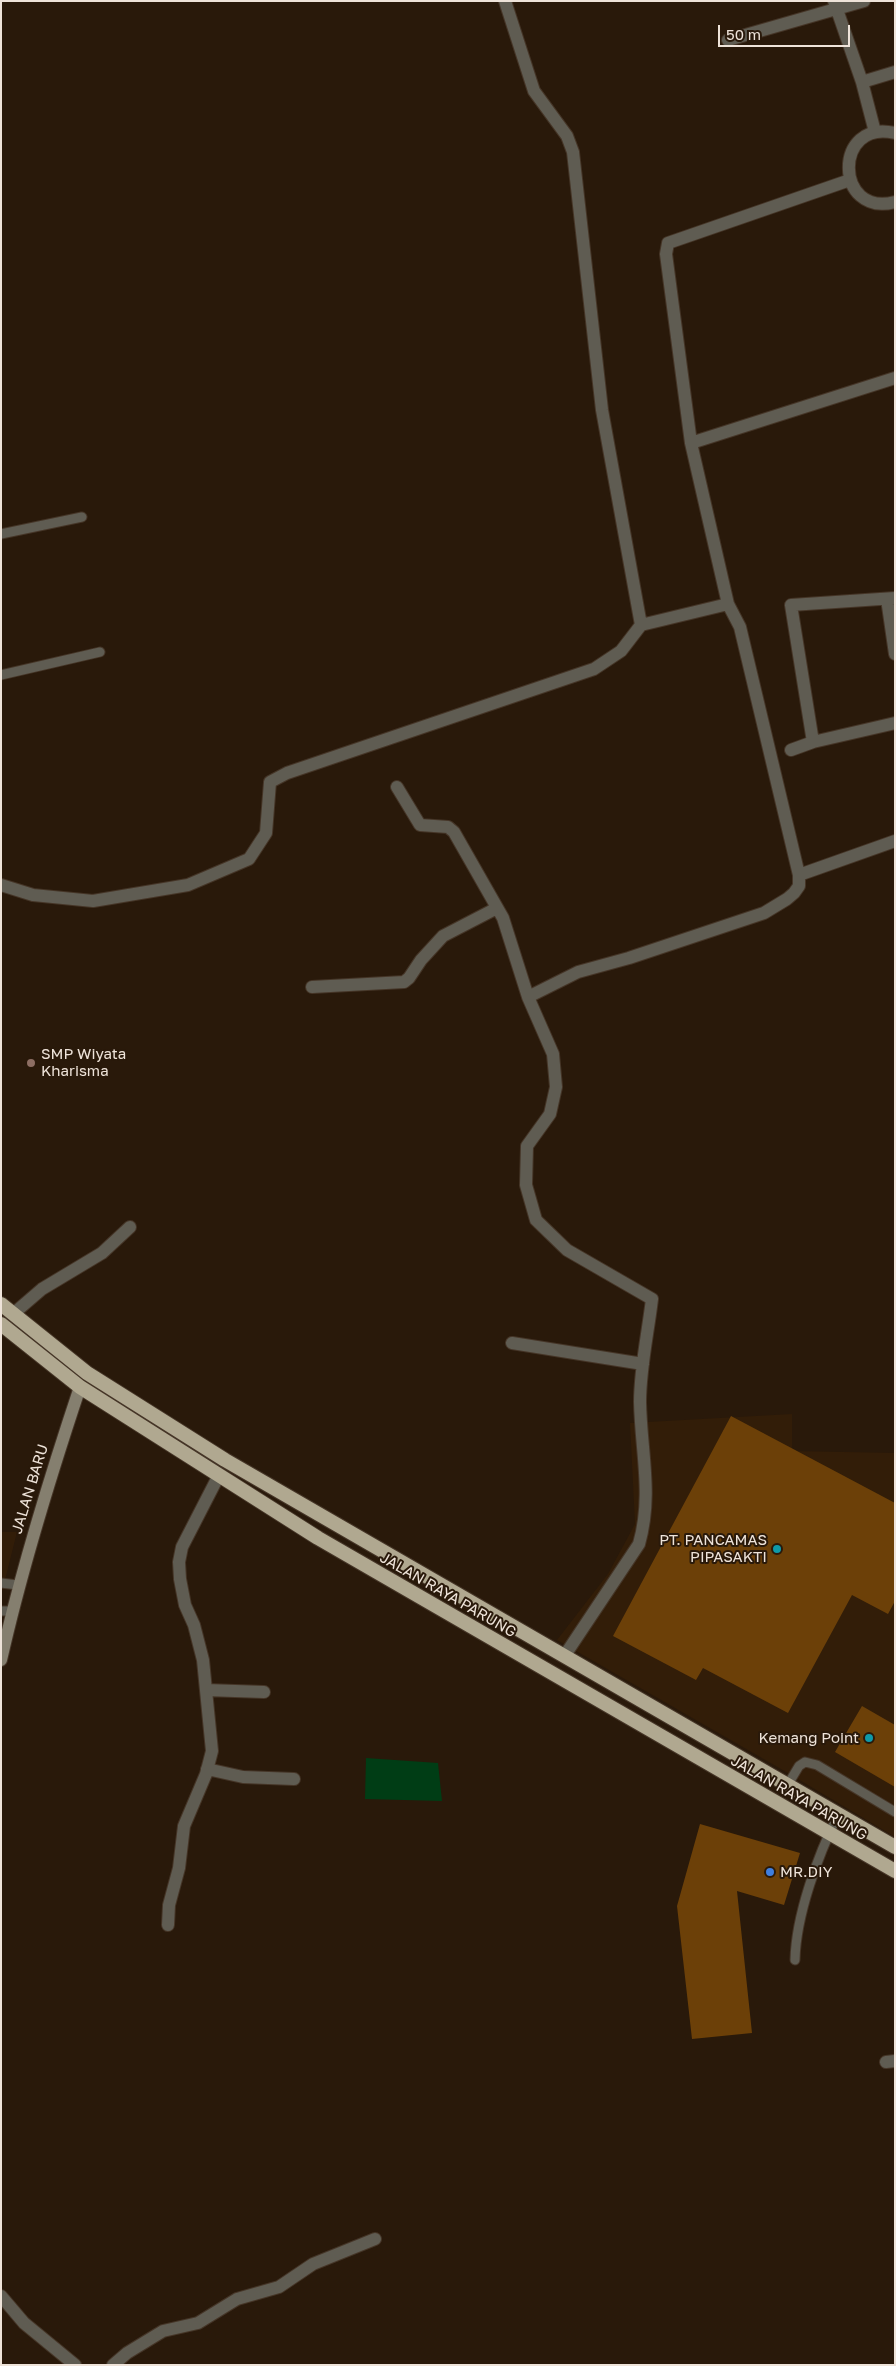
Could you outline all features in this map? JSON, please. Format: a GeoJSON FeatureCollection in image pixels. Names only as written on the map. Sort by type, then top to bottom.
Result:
{"type":"FeatureCollection","features":[{"type":"Feature","properties":{"kind":"highway","name":"JALAN RAYA PARUNG"},"geometry":{"type":"LineString","coordinates":[[1,1304],[87,1373],[217,1455],[895,1847]]}},
{"type":"Feature","properties":{"kind":"highway","name":"JALAN RAYA PARUNG"},"geometry":{"type":"LineString","coordinates":[[1,1324],[80,1387],[218,1477],[318,1538],[895,1871]]}},
{"type":"Feature","properties":{"kind":"main road","name":"JALAN BARU"},"geometry":{"type":"LineString","coordinates":[[1,1660],[7,1611],[18,1585],[44,1496],[80,1387]]}},
{"type":"Feature","properties":{"kind":"street"},"geometry":{"type":"LineString","coordinates":[[505,1],[534,91],[567,136],[573,152],[602,410],[641,625]]}},
{"type":"Feature","properties":{"kind":"street"},"geometry":{"type":"LineString","coordinates":[[728,40],[836,6],[864,1]]}},
{"type":"Feature","properties":{"kind":"street"},"geometry":{"type":"LineString","coordinates":[[836,6],[862,82],[875,132]]}},
{"type":"Feature","properties":{"kind":"street"},"geometry":{"type":"LineString","coordinates":[[862,82],[895,72]]}},
{"type":"Feature","properties":{"kind":"street"},"geometry":{"type":"LineString","coordinates":[[895,133],[875,132],[864,137],[855,145],[849,156],[848,168],[850,180],[856,191],[865,198],[876,203],[895,202]]}},
{"type":"Feature","properties":{"kind":"street"},"geometry":{"type":"LineString","coordinates":[[528,997],[578,972],[638,955],[764,913],[788,899],[799,886],[799,874],[740,627],[728,604],[691,443],[666,254],[668,243],[850,180]]}},
{"type":"Feature","properties":{"kind":"street"},"geometry":{"type":"LineString","coordinates":[[691,443],[895,378]]}},
{"type":"Feature","properties":{"kind":"street"},"geometry":{"type":"LineString","coordinates":[[814,742],[791,605],[891,599],[895,654]]}},
{"type":"Feature","properties":{"kind":"street"},"geometry":{"type":"LineString","coordinates":[[1,885],[33,895],[93,901],[188,885],[249,859],[266,833],[270,782],[287,773],[594,669],[621,651],[641,625],[728,604]]}},
{"type":"Feature","properties":{"kind":"street"},"geometry":{"type":"LineString","coordinates":[[791,750],[814,742],[895,723]]}},
{"type":"Feature","properties":{"kind":"street"},"geometry":{"type":"LineString","coordinates":[[397,787],[420,825],[448,827],[454,832],[503,918],[528,997],[553,1054],[556,1088],[550,1114],[527,1146],[526,1185],[536,1220],[567,1250],[652,1299],[640,1401],[647,1505],[644,1526],[639,1544],[565,1655]]}},
{"type":"Feature","properties":{"kind":"street"},"geometry":{"type":"LineString","coordinates":[[799,874],[895,841]]}},
{"type":"Feature","properties":{"kind":"street"},"geometry":{"type":"LineString","coordinates":[[312,987],[404,982],[443,936],[497,908]]}},
{"type":"Feature","properties":{"kind":"street"},"geometry":{"type":"LineString","coordinates":[[13,1314],[42,1289],[102,1253],[130,1227]]}},
{"type":"Feature","properties":{"kind":"street"},"geometry":{"type":"LineString","coordinates":[[512,1343],[643,1364]]}},
{"type":"Feature","properties":{"kind":"street"},"geometry":{"type":"LineString","coordinates":[[168,1925],[169,1904],[179,1868],[184,1826],[207,1769],[212,1751],[203,1660],[194,1625],[185,1605],[179,1562],[182,1547],[218,1477]]}},
{"type":"Feature","properties":{"kind":"street"},"geometry":{"type":"LineString","coordinates":[[206,1690],[264,1692]]}},
{"type":"Feature","properties":{"kind":"street"},"geometry":{"type":"LineString","coordinates":[[207,1769],[243,1777],[294,1778]]}},
{"type":"Feature","properties":{"kind":"street"},"geometry":{"type":"LineString","coordinates":[[113,2365],[127,2353],[163,2332],[198,2323],[237,2299],[279,2287],[313,2264],[375,2239]]}},
{"type":"Feature","properties":{"kind":"street"},"geometry":{"type":"LineString","coordinates":[[1,2296],[24,2323],[75,2365]]}},
{"type":"Feature","properties":{"kind":"lane"},"geometry":{"type":"LineString","coordinates":[[1,534],[82,517]]}},
{"type":"Feature","properties":{"kind":"lane"},"geometry":{"type":"LineString","coordinates":[[1,675],[100,652]]}},
{"type":"Feature","properties":{"kind":"lane"},"geometry":{"type":"LineString","coordinates":[[1,1583],[18,1585]]}},
{"type":"Feature","properties":{"kind":"lane"},"geometry":{"type":"LineString","coordinates":[[788,1786],[799,1766],[805,1762],[817,1765],[895,1812]]}},
{"type":"Feature","properties":{"kind":"lane"},"geometry":{"type":"LineString","coordinates":[[795,1960],[795,1944],[802,1910],[828,1834],[838,1815]]}},
{"type":"Feature","properties":{"kind":"shaded area"},"geometry":{"type":"Polygon","coordinates":[[[792,1414],[792,1451],[895,1453],[895,1837],[557,1640],[608,1574],[635,1524],[630,1423],[792,1414]]]}},
{"type":"Feature","properties":{"kind":"shaded area"},"geometry":{"type":"Polygon","coordinates":[[[1,1532],[17,1532],[1,1596],[1,1532]]]}},
{"type":"Feature","properties":{"kind":"green space"},"geometry":{"type":"Polygon","coordinates":[[[366,1758],[438,1763],[442,1801],[365,1799],[366,1758]]]}},
{"type":"Feature","properties":{"kind":"building","name":"PT. PANCAMAS PIPASAKTI"},"geometry":{"type":"Polygon","coordinates":[[[731,1416],[895,1503],[895,1601],[888,1614],[852,1595],[788,1713],[703,1668],[696,1680],[613,1636],[731,1416]]]}},
{"type":"Feature","properties":{"kind":"building","name":"Kemang Point"},"geometry":{"type":"Polygon","coordinates":[[[862,1706],[895,1725],[895,1787],[835,1752],[862,1706]]]}},
{"type":"Feature","properties":{"kind":"building"},"geometry":{"type":"Polygon","coordinates":[[[700,1824],[800,1853],[784,1905],[737,1891],[752,2033],[692,2039],[677,1906],[700,1824]]]}},
{"type":"Feature","properties":{"kind":"place","name":"SMP Wiyata Kharisma"},"geometry":{"type":"Point","coordinates":[31,1063]}},
{"type":"Feature","properties":{"kind":"place","name":"PT. PANCAMAS PIPASAKTI"},"geometry":{"type":"Point","coordinates":[777,1549]}},
{"type":"Feature","properties":{"kind":"place","name":"Kemang Point"},"geometry":{"type":"Point","coordinates":[869,1738]}},
{"type":"Feature","properties":{"kind":"place","name":"MR.DIY"},"geometry":{"type":"Point","coordinates":[770,1872]}}]}
